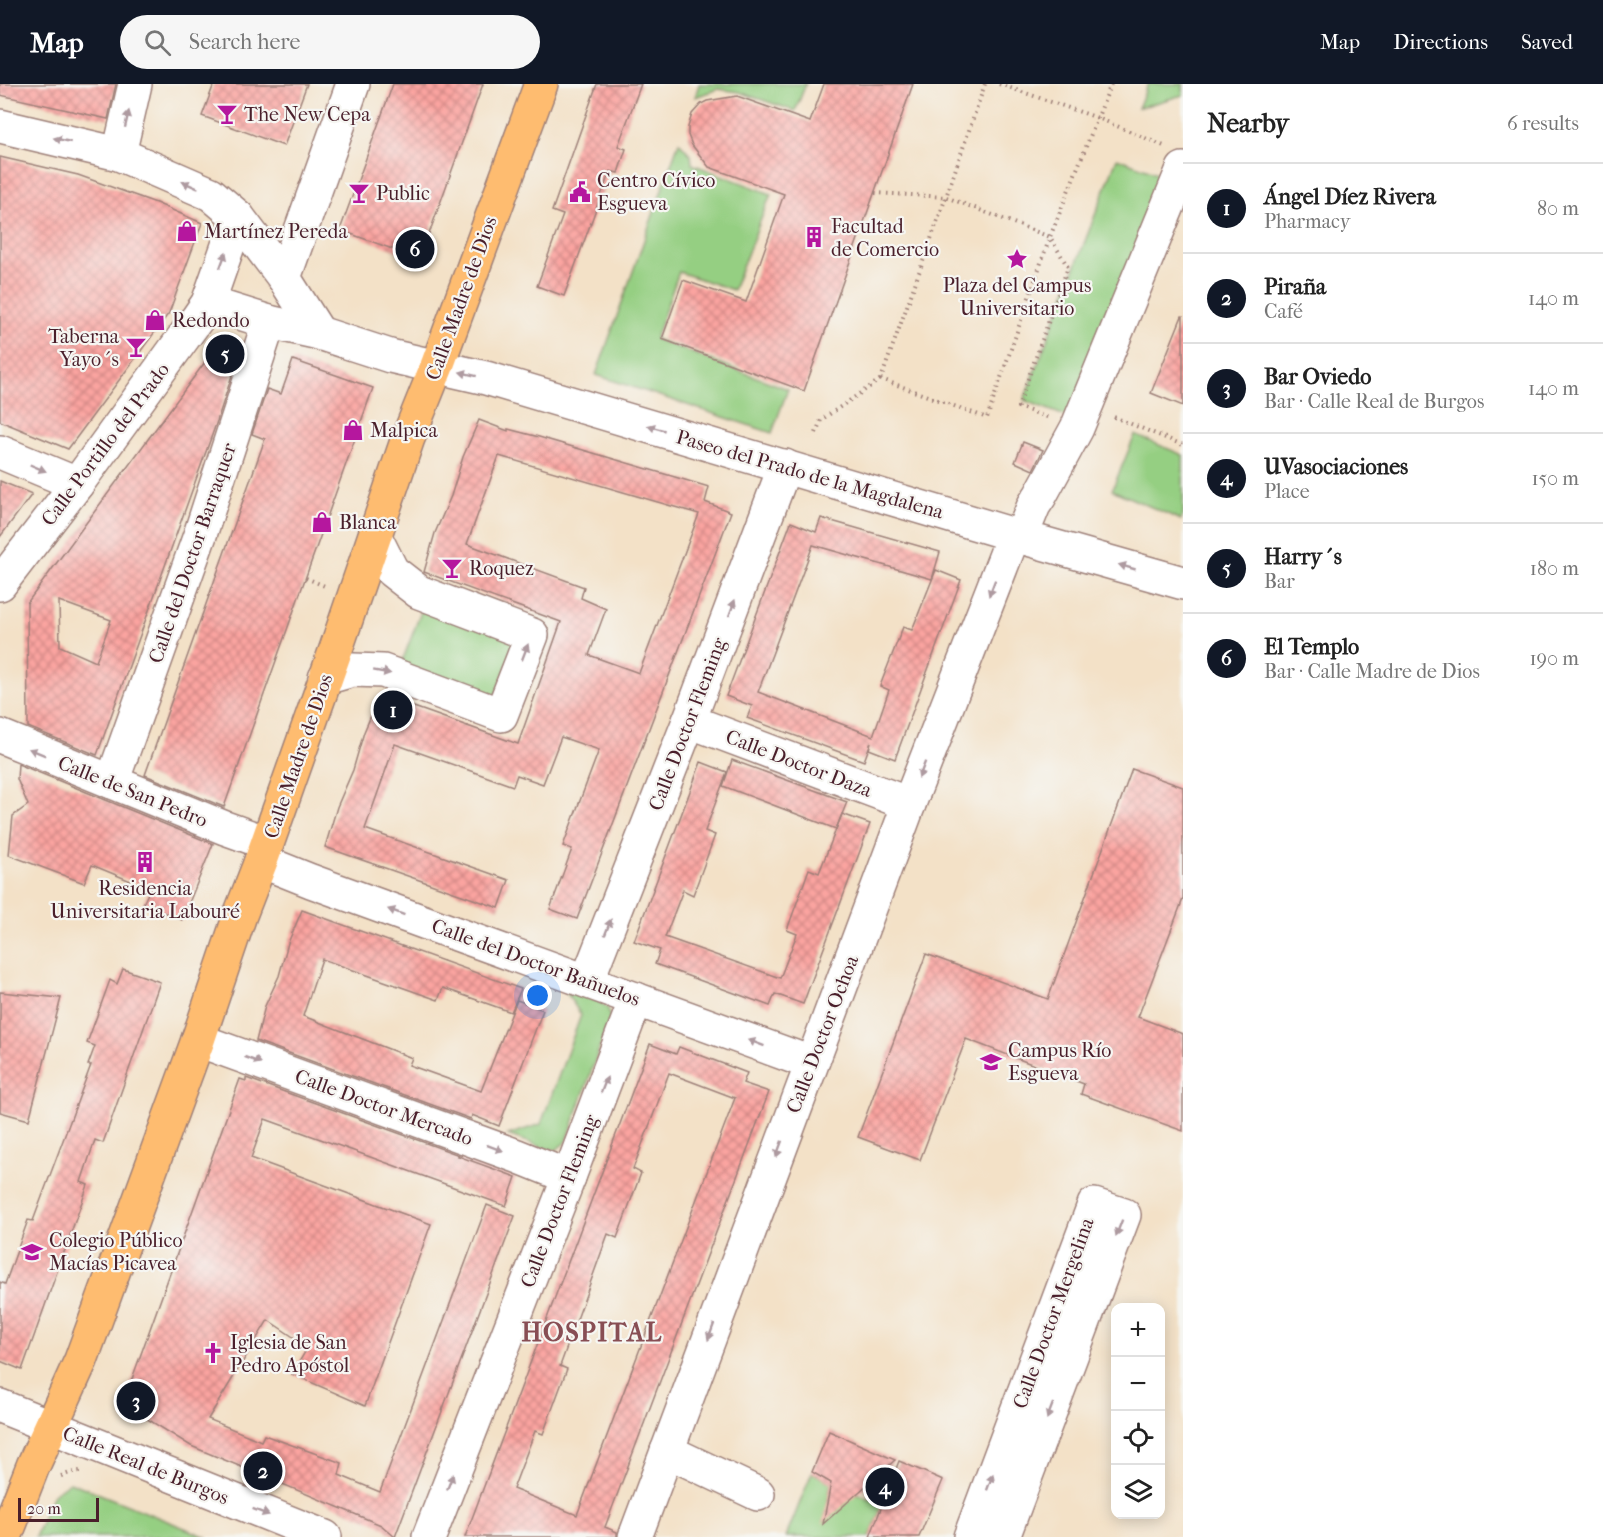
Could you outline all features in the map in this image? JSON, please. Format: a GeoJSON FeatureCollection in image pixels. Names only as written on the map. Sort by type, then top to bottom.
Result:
{"type":"FeatureCollection","features":[{"type":"Feature","properties":{"kind":"main road","name":"Calle Madre de Dios"},"geometry":{"type":"LineString","coordinates":[[5,1537],[28,1478],[81,1360],[198,1040],[408,438],[437,366],[541,84]]}},
{"type":"Feature","properties":{"kind":"street"},"geometry":{"type":"LineString","coordinates":[[119,153],[135,84]]}},
{"type":"Feature","properties":{"kind":"street"},"geometry":{"type":"LineString","coordinates":[[284,278],[353,84]]}},
{"type":"Feature","properties":{"kind":"street"},"geometry":{"type":"LineString","coordinates":[[0,126],[119,153],[211,194],[238,218],[284,278],[319,333]]}},
{"type":"Feature","properties":{"kind":"street"},"geometry":{"type":"LineString","coordinates":[[1017,535],[1077,428],[1183,170]]}},
{"type":"Feature","properties":{"kind":"street","name":"Calle Portillo del Prado"},"geometry":{"type":"LineString","coordinates":[[0,584],[77,484],[208,303],[238,218]]}},
{"type":"Feature","properties":{"kind":"street","name":"Paseo del Prado de la Magdalena"},"geometry":{"type":"LineString","coordinates":[[208,303],[269,322],[319,333],[390,356],[503,383],[1183,583]]}},
{"type":"Feature","properties":{"kind":"street","name":"Calle del Doctor Barraquer"},"geometry":{"type":"LineString","coordinates":[[112,782],[200,535],[269,322]]}},
{"type":"Feature","properties":{"kind":"street"},"geometry":{"type":"LineString","coordinates":[[0,452],[77,484]]}},
{"type":"Feature","properties":{"kind":"street","name":"Calle Doctor Fleming"},"geometry":{"type":"LineString","coordinates":[[587,981],[689,721],[785,466]]}},
{"type":"Feature","properties":{"kind":"street","name":"Calle Doctor Ochoa"},"geometry":{"type":"LineString","coordinates":[[635,1537],[909,804],[1017,535]]}},
{"type":"Feature","properties":{"kind":"street"},"geometry":{"type":"LineString","coordinates":[[325,678],[353,670],[383,671],[501,715],[531,635],[419,592],[392,571],[375,537]]}},
{"type":"Feature","properties":{"kind":"street","name":"Calle Doctor Daza"},"geometry":{"type":"LineString","coordinates":[[689,721],[909,804]]}},
{"type":"Feature","properties":{"kind":"street","name":"Calle de San Pedro"},"geometry":{"type":"LineString","coordinates":[[0,736],[225,828],[264,852]]}},
{"type":"Feature","properties":{"kind":"street","name":"Calle del Doctor Bañuelos"},"geometry":{"type":"LineString","coordinates":[[264,852],[311,881],[811,1063]]}},
{"type":"Feature","properties":{"kind":"street","name":"Calle Doctor Fleming"},"geometry":{"type":"LineString","coordinates":[[429,1537],[636,999]]}},
{"type":"Feature","properties":{"kind":"street","name":"Calle Doctor Mercado"},"geometry":{"type":"LineString","coordinates":[[198,1040],[569,1177]]}},
{"type":"Feature","properties":{"kind":"street","name":"Calle Doctor Mergelina"},"geometry":{"type":"LineString","coordinates":[[970,1537],[1094,1205],[1124,1215],[1003,1537]]}},
{"type":"Feature","properties":{"kind":"street","name":"Calle Real de Burgos"},"geometry":{"type":"LineString","coordinates":[[0,1406],[326,1537]]}},
{"type":"Feature","properties":{"kind":"street"},"geometry":{"type":"LineString","coordinates":[[667,1451],[758,1494]]}},
{"type":"Feature","properties":{"kind":"path"},"geometry":{"type":"LineString","coordinates":[[816,434],[821,420],[881,379],[985,84]]}},
{"type":"Feature","properties":{"kind":"path"},"geometry":{"type":"LineString","coordinates":[[999,84],[1098,118],[1142,136]]}},
{"type":"Feature","properties":{"kind":"path"},"geometry":{"type":"LineString","coordinates":[[881,379],[987,418],[1050,237],[1111,84]]}},
{"type":"Feature","properties":{"kind":"path"},"geometry":{"type":"LineString","coordinates":[[875,193],[946,196],[1050,237],[1068,267],[1018,407]]}},
{"type":"Feature","properties":{"kind":"path"},"geometry":{"type":"LineString","coordinates":[[1108,415],[1183,445]]}},
{"type":"Feature","properties":{"kind":"path"},"geometry":{"type":"LineString","coordinates":[[28,1478],[49,1486],[65,1474],[86,1471]]}},
{"type":"Feature","properties":{"kind":"green space"},"geometry":{"type":"Polygon","coordinates":[[[699,84],[806,84],[795,111],[739,92],[718,89],[695,97],[699,84]]]}},
{"type":"Feature","properties":{"kind":"green space"},"geometry":{"type":"Polygon","coordinates":[[[1148,84],[1183,84],[1183,95],[1138,108],[1148,84]]]}},
{"type":"Feature","properties":{"kind":"green space"},"geometry":{"type":"Polygon","coordinates":[[[679,142],[691,155],[692,164],[771,194],[733,290],[679,272],[655,339],[788,389],[772,433],[596,375],[679,142]]]}},
{"type":"Feature","properties":{"kind":"green space"},"geometry":{"type":"Polygon","coordinates":[[[1117,158],[1165,176],[1070,418],[1024,400],[1117,158]]]}},
{"type":"Feature","properties":{"kind":"green space"},"geometry":{"type":"Polygon","coordinates":[[[1135,435],[1183,455],[1183,515],[1181,520],[1112,490],[1135,435]]]}},
{"type":"Feature","properties":{"kind":"green space"},"geometry":{"type":"Polygon","coordinates":[[[424,604],[517,640],[493,702],[400,667],[424,604]]]}},
{"type":"Feature","properties":{"kind":"green space"},"geometry":{"type":"Polygon","coordinates":[[[564,989],[597,1000],[608,1008],[610,1018],[567,1141],[556,1150],[508,1135],[541,1124],[581,1015],[564,989]]]}},
{"type":"Feature","properties":{"kind":"green space"},"geometry":{"type":"Polygon","coordinates":[[[812,1472],[831,1483],[827,1506],[837,1511],[852,1491],[883,1504],[870,1537],[786,1537],[812,1472]]]}},
{"type":"Feature","properties":{"kind":"green space"},"geometry":{"type":"Polygon","coordinates":[[[70,1482],[207,1537],[35,1537],[53,1494],[70,1482]]]}},
{"type":"Feature","properties":{"kind":"building"},"geometry":{"type":"Polygon","coordinates":[[[0,84],[116,84],[108,119],[0,95],[0,84]]]}},
{"type":"Feature","properties":{"kind":"building"},"geometry":{"type":"Polygon","coordinates":[[[214,84],[307,84],[284,146],[202,116],[214,84]]]}},
{"type":"Feature","properties":{"kind":"building"},"geometry":{"type":"Polygon","coordinates":[[[393,84],[483,84],[420,259],[340,230],[393,84]]]}},
{"type":"Feature","properties":{"kind":"building","name":"Centro Cívico Esgueva"},"geometry":{"type":"Polygon","coordinates":[[[597,84],[641,84],[618,146],[626,149],[618,173],[610,171],[564,296],[537,286],[563,215],[552,211],[597,84]]]}},
{"type":"Feature","properties":{"kind":"building","name":"Facultad de Comercio"},"geometry":{"type":"Polygon","coordinates":[[[824,84],[913,84],[804,391],[662,339],[683,280],[746,302],[784,194],[709,167],[692,145],[688,135],[692,114],[707,101],[737,96],[810,122],[824,84]]]}},
{"type":"Feature","properties":{"kind":"building"},"geometry":{"type":"Polygon","coordinates":[[[0,157],[78,175],[156,203],[202,223],[169,313],[68,449],[0,421],[0,157]]]}},
{"type":"Feature","properties":{"kind":"building"},"geometry":{"type":"Polygon","coordinates":[[[1183,316],[1183,406],[1151,393],[1183,316]]]}},
{"type":"Feature","properties":{"kind":"building"},"geometry":{"type":"Polygon","coordinates":[[[225,335],[243,342],[217,421],[97,755],[28,727],[27,603],[225,335]],[[59,601],[60,646],[96,662],[111,620],[59,601]]]}},
{"type":"Feature","properties":{"kind":"building"},"geometry":{"type":"Polygon","coordinates":[[[293,360],[373,388],[224,807],[145,775],[265,439],[252,434],[267,389],[281,394],[293,360]]]}},
{"type":"Feature","properties":{"kind":"building"},"geometry":{"type":"Polygon","coordinates":[[[479,420],[508,431],[508,429],[539,437],[709,487],[705,502],[731,512],[577,919],[550,909],[572,849],[563,846],[599,750],[561,737],[543,784],[517,775],[513,786],[395,744],[365,829],[509,880],[499,908],[325,847],[364,732],[380,695],[518,744],[561,622],[424,572],[435,533],[451,496],[463,457],[479,420]],[[499,456],[467,544],[584,587],[581,598],[606,609],[589,655],[639,673],[699,514],[499,456]]]}},
{"type":"Feature","properties":{"kind":"building"},"geometry":{"type":"Polygon","coordinates":[[[1023,442],[1043,450],[1033,470],[1015,462],[1023,442]]]}},
{"type":"Feature","properties":{"kind":"building"},"geometry":{"type":"Polygon","coordinates":[[[0,481],[32,494],[0,537],[0,481]]]}},
{"type":"Feature","properties":{"kind":"building"},"geometry":{"type":"Polygon","coordinates":[[[821,518],[940,552],[932,579],[813,545],[758,692],[873,736],[889,690],[880,686],[903,627],[912,630],[936,570],[961,580],[895,759],[869,749],[871,742],[864,761],[747,718],[752,706],[726,696],[791,522],[816,532],[821,518]]]}},
{"type":"Feature","properties":{"kind":"building"},"geometry":{"type":"Polygon","coordinates":[[[732,760],[847,802],[836,829],[723,786],[732,760]]]}},
{"type":"Feature","properties":{"kind":"building"},"geometry":{"type":"Polygon","coordinates":[[[701,762],[727,772],[705,831],[715,835],[693,895],[683,890],[665,937],[780,978],[797,934],[787,930],[809,869],[819,873],[842,814],[870,824],[803,1004],[775,994],[770,1006],[655,964],[660,950],[634,941],[701,762]]]}},
{"type":"Feature","properties":{"kind":"building"},"geometry":{"type":"Polygon","coordinates":[[[18,764],[213,844],[182,920],[143,904],[150,889],[92,865],[84,883],[9,855],[13,816],[28,805],[17,779],[18,764]]]}},
{"type":"Feature","properties":{"kind":"building"},"geometry":{"type":"Polygon","coordinates":[[[1132,769],[1183,787],[1183,899],[1138,1017],[1183,1034],[1183,1131],[1081,1094],[1084,1084],[966,1039],[920,1160],[858,1137],[926,954],[1048,999],[1132,769]]]}},
{"type":"Feature","properties":{"kind":"building"},"geometry":{"type":"Polygon","coordinates":[[[302,910],[521,989],[511,1012],[443,988],[438,1000],[322,959],[303,1016],[412,1058],[409,1065],[481,1091],[517,1000],[543,1010],[499,1126],[472,1115],[471,1119],[256,1041],[265,1006],[279,976],[288,943],[302,910]]]}},
{"type":"Feature","properties":{"kind":"building"},"geometry":{"type":"Polygon","coordinates":[[[123,969],[160,982],[103,1143],[95,1140],[81,1182],[88,1185],[22,1370],[0,1361],[0,1282],[5,1284],[28,1220],[33,1221],[91,1065],[88,1065],[95,1046],[87,1043],[110,980],[117,984],[123,969]]]}},
{"type":"Feature","properties":{"kind":"building"},"geometry":{"type":"Polygon","coordinates":[[[0,992],[61,998],[29,1120],[0,1112],[0,992]]]}},
{"type":"Feature","properties":{"kind":"building"},"geometry":{"type":"Polygon","coordinates":[[[650,1044],[676,1054],[679,1047],[747,1073],[743,1083],[769,1092],[605,1527],[617,1532],[617,1537],[465,1537],[650,1044]],[[669,1073],[633,1169],[641,1173],[617,1238],[608,1234],[560,1366],[567,1369],[543,1434],[535,1431],[513,1489],[577,1515],[735,1098],[669,1073]]]}},
{"type":"Feature","properties":{"kind":"building"},"geometry":{"type":"Polygon","coordinates":[[[246,1078],[516,1177],[506,1206],[265,1119],[251,1158],[431,1224],[365,1406],[292,1374],[308,1347],[268,1320],[208,1419],[261,1441],[264,1435],[342,1463],[339,1475],[380,1492],[487,1205],[515,1216],[395,1537],[381,1525],[191,1446],[123,1404],[240,1079],[246,1081],[246,1078]]]}},
{"type":"Feature","properties":{"kind":"building"},"geometry":{"type":"Polygon","coordinates":[[[829,1431],[895,1460],[823,1524],[831,1483],[812,1472],[829,1431]]]}},
{"type":"Feature","properties":{"kind":"building"},"geometry":{"type":"Polygon","coordinates":[[[899,1461],[943,1480],[919,1537],[870,1537],[899,1461]]]}},
{"type":"Feature","properties":{"kind":"place","name":"The New Cepa"},"geometry":{"type":"Point","coordinates":[227,114]}},
{"type":"Feature","properties":{"kind":"place","name":"Centro Cívico Esgueva"},"geometry":{"type":"Point","coordinates":[580,192]}},
{"type":"Feature","properties":{"kind":"place","name":"Public"},"geometry":{"type":"Point","coordinates":[359,193]}},
{"type":"Feature","properties":{"kind":"place","name":"Martínez Pereda"},"geometry":{"type":"Point","coordinates":[187,231]}},
{"type":"Feature","properties":{"kind":"place","name":"Facultad de Comercio"},"geometry":{"type":"Point","coordinates":[814,237]}},
{"type":"Feature","properties":{"kind":"place","name":"El Templo"},"geometry":{"type":"Point","coordinates":[415,249]}},
{"type":"Feature","properties":{"kind":"place","name":"Plaza del Campus Universitario"},"geometry":{"type":"Point","coordinates":[1017,259]}},
{"type":"Feature","properties":{"kind":"place","name":"Redondo"},"geometry":{"type":"Point","coordinates":[155,320]}},
{"type":"Feature","properties":{"kind":"place","name":"Taberna Yayo´s"},"geometry":{"type":"Point","coordinates":[136,347]}},
{"type":"Feature","properties":{"kind":"place","name":"Harry´s"},"geometry":{"type":"Point","coordinates":[225,354]}},
{"type":"Feature","properties":{"kind":"place","name":"Malpica"},"geometry":{"type":"Point","coordinates":[353,430]}},
{"type":"Feature","properties":{"kind":"place","name":"Blanca"},"geometry":{"type":"Point","coordinates":[322,522]}},
{"type":"Feature","properties":{"kind":"place","name":"Roquez"},"geometry":{"type":"Point","coordinates":[452,568]}},
{"type":"Feature","properties":{"kind":"place","name":"Ángel Díez Rivera"},"geometry":{"type":"Point","coordinates":[393,710]}},
{"type":"Feature","properties":{"kind":"place","name":"Residencia Universitaria Labouré"},"geometry":{"type":"Point","coordinates":[145,862]}},
{"type":"Feature","properties":{"kind":"place","name":"Campus Río Esgueva"},"geometry":{"type":"Point","coordinates":[991,1062]}},
{"type":"Feature","properties":{"kind":"place","name":"Colegio Público Macías Picavea"},"geometry":{"type":"Point","coordinates":[32,1252]}},
{"type":"Feature","properties":{"kind":"place","name":"Iglesia de San Pedro Apóstol"},"geometry":{"type":"Point","coordinates":[213,1353]}},
{"type":"Feature","properties":{"kind":"place","name":"Bar Oviedo"},"geometry":{"type":"Point","coordinates":[136,1401]}},
{"type":"Feature","properties":{"kind":"place","name":"Piraña"},"geometry":{"type":"Point","coordinates":[263,1471]}},
{"type":"Feature","properties":{"kind":"place","name":"UVasociaciones"},"geometry":{"type":"Point","coordinates":[885,1487]}},
{"type":"Feature","properties":{"kind":"district","name":"HOSPITAL"},"geometry":{"type":"Point","coordinates":[592,1332]}}]}
